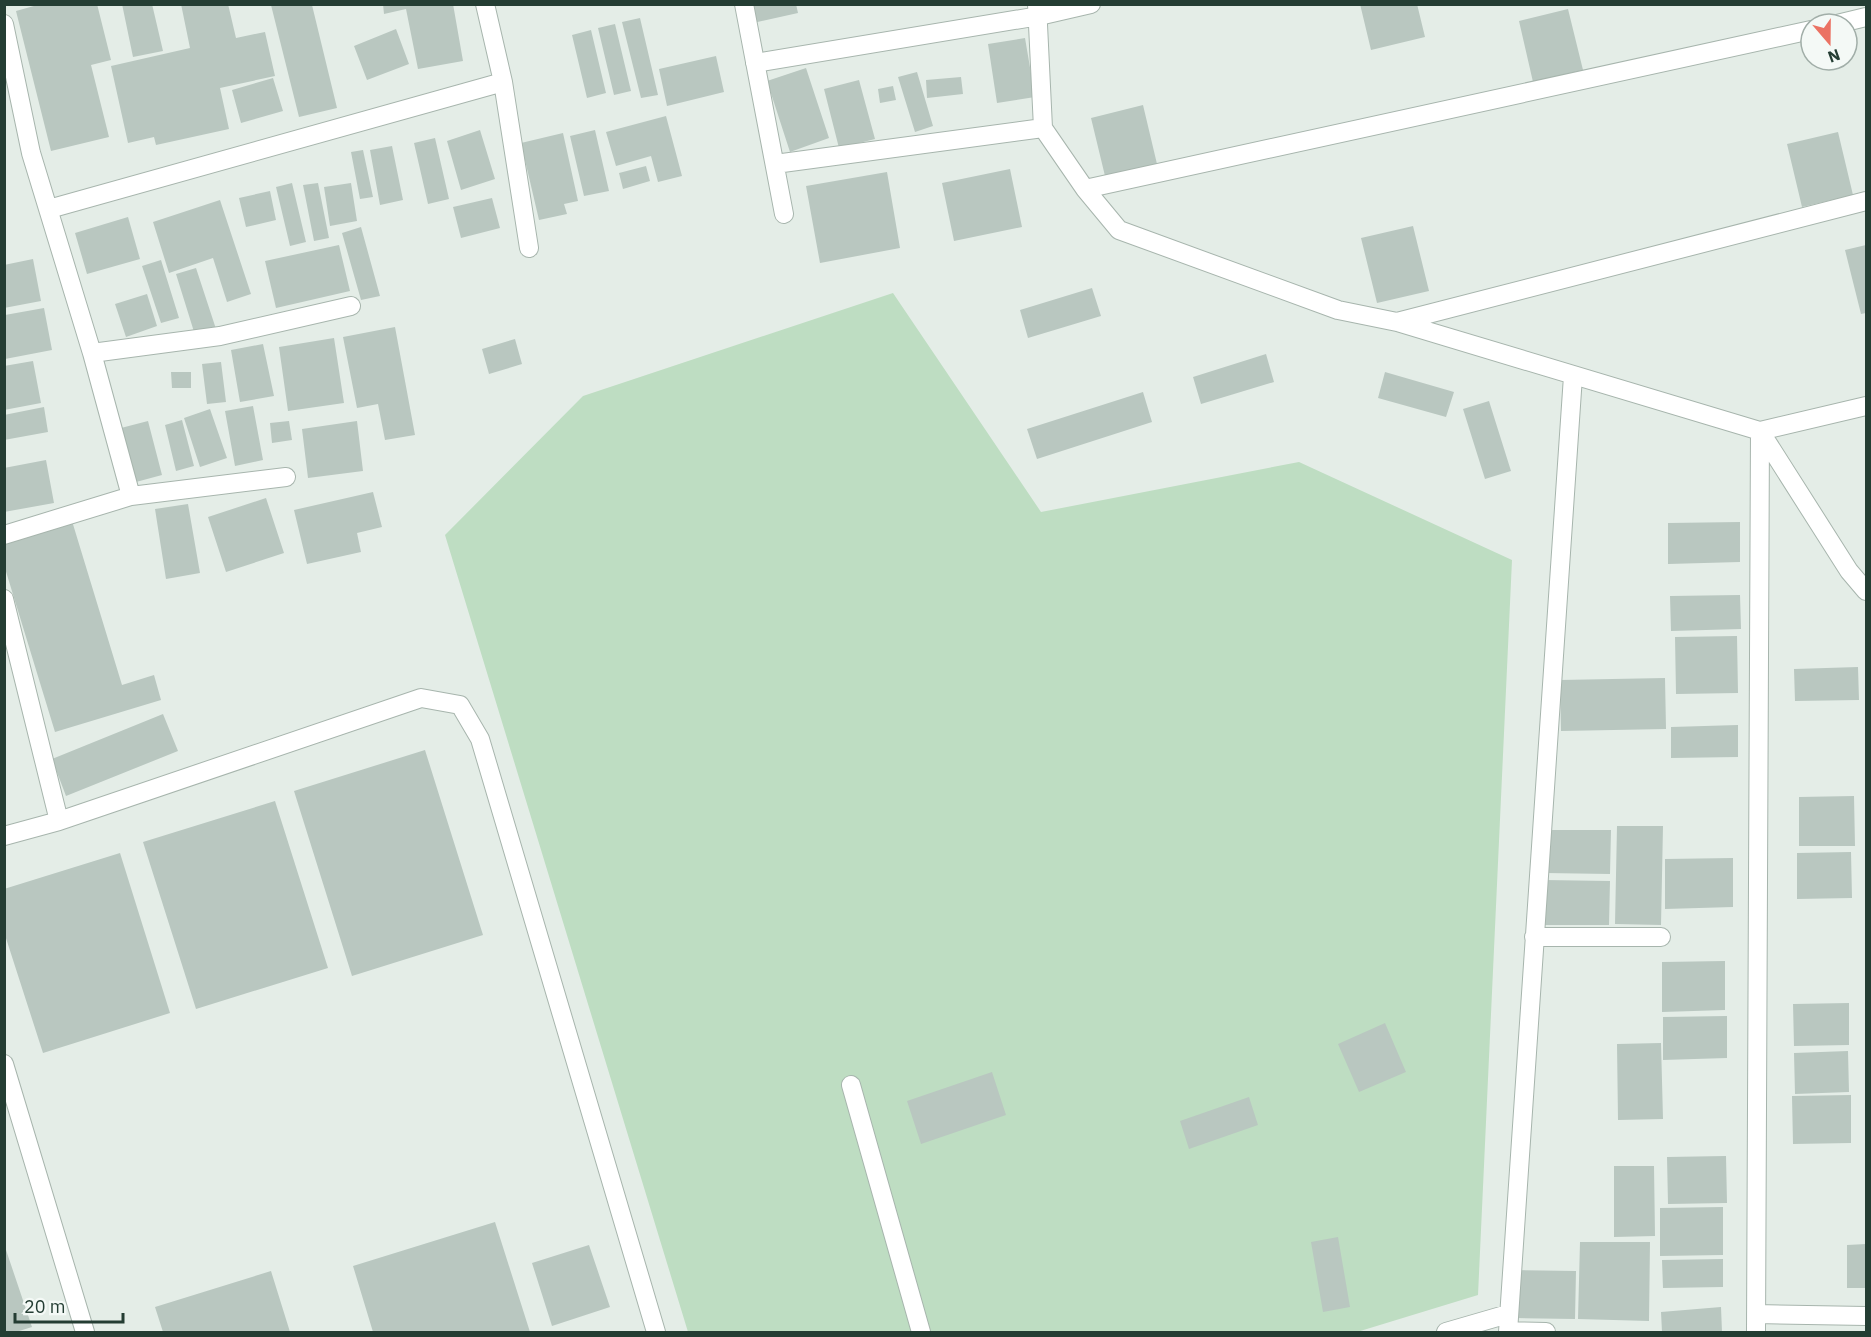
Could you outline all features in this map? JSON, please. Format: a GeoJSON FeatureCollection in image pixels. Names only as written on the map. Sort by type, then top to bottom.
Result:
{"type":"FeatureCollection","features":[{"type":"Feature","properties":{"kind":"street"},"geometry":{"type":"LineString","coordinates":[[485,4],[502,82],[529,248]]}},
{"type":"Feature","properties":{"kind":"street"},"geometry":{"type":"LineString","coordinates":[[744,4],[784,214]]}},
{"type":"Feature","properties":{"kind":"street"},"geometry":{"type":"LineString","coordinates":[[755,63],[1038,10],[1091,4]]}},
{"type":"Feature","properties":{"kind":"street"},"geometry":{"type":"LineString","coordinates":[[1038,10],[1043,128],[1085,189],[1119,230],[1338,310],[1398,322],[1760,431],[1866,406]]}},
{"type":"Feature","properties":{"kind":"street"},"geometry":{"type":"LineString","coordinates":[[4,24],[31,153],[92,353],[131,496]]}},
{"type":"Feature","properties":{"kind":"street"},"geometry":{"type":"LineString","coordinates":[[1085,189],[1799,33]]}},
{"type":"Feature","properties":{"kind":"street"},"geometry":{"type":"LineString","coordinates":[[49,209],[502,82]]}},
{"type":"Feature","properties":{"kind":"street"},"geometry":{"type":"LineString","coordinates":[[775,164],[1043,128]]}},
{"type":"Feature","properties":{"kind":"street"},"geometry":{"type":"LineString","coordinates":[[1398,322],[1866,201]]}},
{"type":"Feature","properties":{"kind":"street"},"geometry":{"type":"LineString","coordinates":[[92,353],[220,336],[351,306]]}},
{"type":"Feature","properties":{"kind":"street"},"geometry":{"type":"LineString","coordinates":[[1508,1326],[1574,376]]}},
{"type":"Feature","properties":{"kind":"street"},"geometry":{"type":"LineString","coordinates":[[1760,431],[1850,571],[1866,591]]}},
{"type":"Feature","properties":{"kind":"street"},"geometry":{"type":"LineString","coordinates":[[1760,431],[1756,1323],[1866,1316]]}},
{"type":"Feature","properties":{"kind":"street"},"geometry":{"type":"LineString","coordinates":[[4,535],[131,496],[286,477]]}},
{"type":"Feature","properties":{"kind":"street"},"geometry":{"type":"LineString","coordinates":[[4,599],[60,821]]}},
{"type":"Feature","properties":{"kind":"street"},"geometry":{"type":"LineString","coordinates":[[4,836],[60,821],[422,698],[460,705],[480,739],[656,1332]]}},
{"type":"Feature","properties":{"kind":"street"},"geometry":{"type":"LineString","coordinates":[[1534,937],[1661,937]]}},
{"type":"Feature","properties":{"kind":"street"},"geometry":{"type":"LineString","coordinates":[[4,1064],[86,1332]]}},
{"type":"Feature","properties":{"kind":"street"},"geometry":{"type":"LineString","coordinates":[[850,1084],[921,1332]]}},
{"type":"Feature","properties":{"kind":"street"},"geometry":{"type":"LineString","coordinates":[[1446,1332],[1508,1326],[1546,1332]]}},
{"type":"Feature","properties":{"kind":"green space"},"geometry":{"type":"Polygon","coordinates":[[[893,293],[1041,512],[1299,462],[1512,560],[1478,1295],[1357,1332],[688,1332],[445,535],[583,396],[893,293]]]}},
{"type":"Feature","properties":{"kind":"building"},"geometry":{"type":"Polygon","coordinates":[[[41,4],[97,4],[111,60],[91,65],[109,137],[51,151],[16,11],[41,4]]]}},
{"type":"Feature","properties":{"kind":"building"},"geometry":{"type":"Polygon","coordinates":[[[122,4],[152,4],[163,51],[133,57],[122,4]]]}},
{"type":"Feature","properties":{"kind":"building"},"geometry":{"type":"Polygon","coordinates":[[[181,4],[228,4],[236,38],[265,32],[275,76],[220,88],[229,129],[156,145],[154,137],[128,143],[111,66],[190,48],[181,4]]]}},
{"type":"Feature","properties":{"kind":"building"},"geometry":{"type":"Polygon","coordinates":[[[383,4],[453,4],[463,61],[418,69],[406,9],[384,14],[383,4]]]}},
{"type":"Feature","properties":{"kind":"building"},"geometry":{"type":"Polygon","coordinates":[[[749,4],[796,4],[798,13],[753,23],[749,4]]]}},
{"type":"Feature","properties":{"kind":"building"},"geometry":{"type":"Polygon","coordinates":[[[1360,4],[1417,4],[1425,37],[1371,50],[1360,4]]]}},
{"type":"Feature","properties":{"kind":"building"},"geometry":{"type":"Polygon","coordinates":[[[271,5],[312,5],[337,108],[299,117],[271,5]]]}},
{"type":"Feature","properties":{"kind":"building"},"geometry":{"type":"Polygon","coordinates":[[[1568,9],[1583,70],[1533,82],[1519,21],[1568,9]]]}},
{"type":"Feature","properties":{"kind":"building"},"geometry":{"type":"Polygon","coordinates":[[[640,18],[658,95],[641,98],[622,22],[640,18]]]}},
{"type":"Feature","properties":{"kind":"building"},"geometry":{"type":"Polygon","coordinates":[[[615,24],[631,91],[614,95],[598,28],[615,24]]]}},
{"type":"Feature","properties":{"kind":"building"},"geometry":{"type":"Polygon","coordinates":[[[396,29],[409,64],[367,80],[354,46],[396,29]]]}},
{"type":"Feature","properties":{"kind":"building"},"geometry":{"type":"Polygon","coordinates":[[[591,30],[606,93],[587,98],[572,35],[591,30]]]}},
{"type":"Feature","properties":{"kind":"building"},"geometry":{"type":"Polygon","coordinates":[[[1025,38],[1035,97],[997,103],[988,44],[1025,38]]]}},
{"type":"Feature","properties":{"kind":"building"},"geometry":{"type":"Polygon","coordinates":[[[716,56],[724,92],[667,106],[659,69],[716,56]]]}},
{"type":"Feature","properties":{"kind":"building"},"geometry":{"type":"Polygon","coordinates":[[[806,68],[829,138],[790,152],[767,81],[806,68]]]}},
{"type":"Feature","properties":{"kind":"building"},"geometry":{"type":"Polygon","coordinates":[[[917,72],[933,126],[915,132],[898,77],[917,72]]]}},
{"type":"Feature","properties":{"kind":"building"},"geometry":{"type":"Polygon","coordinates":[[[961,77],[963,94],[927,98],[926,80],[961,77]]]}},
{"type":"Feature","properties":{"kind":"building"},"geometry":{"type":"Polygon","coordinates":[[[273,78],[283,111],[241,123],[232,90],[273,78]]]}},
{"type":"Feature","properties":{"kind":"building"},"geometry":{"type":"Polygon","coordinates":[[[859,80],[875,139],[839,148],[824,89],[859,80]]]}},
{"type":"Feature","properties":{"kind":"building"},"geometry":{"type":"Polygon","coordinates":[[[893,86],[896,100],[880,103],[878,89],[893,86]]]}},
{"type":"Feature","properties":{"kind":"building"},"geometry":{"type":"Polygon","coordinates":[[[1143,105],[1157,164],[1105,176],[1091,118],[1143,105]]]}},
{"type":"Feature","properties":{"kind":"building"},"geometry":{"type":"Polygon","coordinates":[[[666,116],[682,176],[658,182],[651,156],[616,166],[606,132],[666,116]]]}},
{"type":"Feature","properties":{"kind":"building"},"geometry":{"type":"Polygon","coordinates":[[[480,130],[495,179],[461,190],[447,141],[480,130]]]}},
{"type":"Feature","properties":{"kind":"building"},"geometry":{"type":"Polygon","coordinates":[[[595,130],[609,191],[584,196],[570,136],[595,130]]]}},
{"type":"Feature","properties":{"kind":"building"},"geometry":{"type":"Polygon","coordinates":[[[1838,132],[1853,195],[1802,207],[1787,144],[1838,132]]]}},
{"type":"Feature","properties":{"kind":"building"},"geometry":{"type":"Polygon","coordinates":[[[563,133],[578,201],[564,204],[567,214],[539,220],[521,143],[563,133]]]}},
{"type":"Feature","properties":{"kind":"building"},"geometry":{"type":"Polygon","coordinates":[[[435,138],[449,199],[428,204],[414,143],[435,138]]]}},
{"type":"Feature","properties":{"kind":"building"},"geometry":{"type":"Polygon","coordinates":[[[392,146],[403,200],[380,205],[370,150],[392,146]]]}},
{"type":"Feature","properties":{"kind":"building"},"geometry":{"type":"Polygon","coordinates":[[[363,150],[373,197],[360,199],[351,152],[363,150]]]}},
{"type":"Feature","properties":{"kind":"building"},"geometry":{"type":"Polygon","coordinates":[[[646,166],[650,181],[623,189],[619,173],[646,166]]]}},
{"type":"Feature","properties":{"kind":"building"},"geometry":{"type":"Polygon","coordinates":[[[1010,169],[1022,227],[954,241],[942,183],[1010,169]]]}},
{"type":"Feature","properties":{"kind":"building"},"geometry":{"type":"Polygon","coordinates":[[[887,172],[900,248],[820,263],[806,186],[887,172]]]}},
{"type":"Feature","properties":{"kind":"building"},"geometry":{"type":"Polygon","coordinates":[[[292,183],[306,242],[290,246],[276,187],[292,183]]]}},
{"type":"Feature","properties":{"kind":"building"},"geometry":{"type":"Polygon","coordinates":[[[318,183],[329,238],[314,241],[303,185],[318,183]]]}},
{"type":"Feature","properties":{"kind":"building"},"geometry":{"type":"Polygon","coordinates":[[[351,183],[357,221],[330,226],[324,187],[351,183]]]}},
{"type":"Feature","properties":{"kind":"building"},"geometry":{"type":"Polygon","coordinates":[[[270,191],[276,220],[246,227],[239,198],[270,191]]]}},
{"type":"Feature","properties":{"kind":"building"},"geometry":{"type":"Polygon","coordinates":[[[492,198],[500,228],[461,238],[453,207],[492,198]]]}},
{"type":"Feature","properties":{"kind":"building"},"geometry":{"type":"Polygon","coordinates":[[[220,200],[251,294],[227,302],[213,258],[169,273],[153,222],[220,200]]]}},
{"type":"Feature","properties":{"kind":"building"},"geometry":{"type":"Polygon","coordinates":[[[128,217],[140,259],[87,274],[75,233],[128,217]]]}},
{"type":"Feature","properties":{"kind":"building"},"geometry":{"type":"Polygon","coordinates":[[[1413,226],[1429,291],[1377,303],[1361,238],[1413,226]]]}},
{"type":"Feature","properties":{"kind":"building"},"geometry":{"type":"Polygon","coordinates":[[[361,227],[380,296],[361,300],[342,233],[361,227]]]}},
{"type":"Feature","properties":{"kind":"building"},"geometry":{"type":"Polygon","coordinates":[[[339,245],[350,291],[276,308],[265,261],[339,245]]]}},
{"type":"Feature","properties":{"kind":"building"},"geometry":{"type":"Polygon","coordinates":[[[1866,245],[1866,313],[1861,314],[1845,250],[1866,245]]]}},
{"type":"Feature","properties":{"kind":"building"},"geometry":{"type":"Polygon","coordinates":[[[33,259],[41,301],[4,308],[4,265],[33,259]]]}},
{"type":"Feature","properties":{"kind":"building"},"geometry":{"type":"Polygon","coordinates":[[[161,260],[179,318],[161,323],[142,266],[161,260]]]}},
{"type":"Feature","properties":{"kind":"building"},"geometry":{"type":"Polygon","coordinates":[[[196,268],[216,329],[195,335],[176,274],[196,268]]]}},
{"type":"Feature","properties":{"kind":"building"},"geometry":{"type":"Polygon","coordinates":[[[1092,288],[1101,316],[1028,338],[1020,310],[1092,288]]]}},
{"type":"Feature","properties":{"kind":"building"},"geometry":{"type":"Polygon","coordinates":[[[147,294],[157,326],[126,337],[115,304],[147,294]]]}},
{"type":"Feature","properties":{"kind":"building"},"geometry":{"type":"Polygon","coordinates":[[[44,308],[52,350],[5,359],[5,315],[44,308]]]}},
{"type":"Feature","properties":{"kind":"building"},"geometry":{"type":"Polygon","coordinates":[[[395,327],[415,435],[385,440],[378,404],[357,408],[343,337],[395,327]]]}},
{"type":"Feature","properties":{"kind":"building"},"geometry":{"type":"Polygon","coordinates":[[[334,338],[344,403],[288,411],[279,347],[334,338]]]}},
{"type":"Feature","properties":{"kind":"building"},"geometry":{"type":"Polygon","coordinates":[[[515,339],[522,364],[489,374],[482,349],[515,339]]]}},
{"type":"Feature","properties":{"kind":"building"},"geometry":{"type":"Polygon","coordinates":[[[263,344],[274,396],[240,402],[231,350],[263,344]]]}},
{"type":"Feature","properties":{"kind":"building"},"geometry":{"type":"Polygon","coordinates":[[[1266,354],[1274,382],[1201,404],[1193,377],[1266,354]]]}},
{"type":"Feature","properties":{"kind":"building"},"geometry":{"type":"Polygon","coordinates":[[[33,361],[41,403],[4,410],[4,366],[33,361]]]}},
{"type":"Feature","properties":{"kind":"building"},"geometry":{"type":"Polygon","coordinates":[[[221,362],[226,402],[207,404],[202,364],[221,362]]]}},
{"type":"Feature","properties":{"kind":"building"},"geometry":{"type":"Polygon","coordinates":[[[171,372],[191,372],[191,388],[172,388],[171,372]]]}},
{"type":"Feature","properties":{"kind":"building"},"geometry":{"type":"Polygon","coordinates":[[[1385,372],[1454,392],[1446,417],[1378,398],[1385,372]]]}},
{"type":"Feature","properties":{"kind":"building"},"geometry":{"type":"Polygon","coordinates":[[[1143,392],[1152,422],[1037,459],[1027,429],[1143,392]]]}},
{"type":"Feature","properties":{"kind":"building"},"geometry":{"type":"Polygon","coordinates":[[[1489,401],[1511,471],[1485,479],[1463,409],[1489,401]]]}},
{"type":"Feature","properties":{"kind":"building"},"geometry":{"type":"Polygon","coordinates":[[[253,406],[263,460],[235,466],[225,411],[253,406]]]}},
{"type":"Feature","properties":{"kind":"building"},"geometry":{"type":"Polygon","coordinates":[[[44,407],[48,432],[4,440],[4,415],[44,407]]]}},
{"type":"Feature","properties":{"kind":"building"},"geometry":{"type":"Polygon","coordinates":[[[210,409],[227,458],[200,467],[184,418],[210,409]]]}},
{"type":"Feature","properties":{"kind":"building"},"geometry":{"type":"Polygon","coordinates":[[[182,420],[194,466],[176,471],[165,425],[182,420]]]}},
{"type":"Feature","properties":{"kind":"building"},"geometry":{"type":"Polygon","coordinates":[[[148,421],[162,475],[136,482],[121,428],[148,421]]]}},
{"type":"Feature","properties":{"kind":"building"},"geometry":{"type":"Polygon","coordinates":[[[289,421],[292,440],[272,443],[270,423],[289,421]]]}},
{"type":"Feature","properties":{"kind":"building"},"geometry":{"type":"Polygon","coordinates":[[[357,421],[363,471],[308,478],[302,429],[357,421]]]}},
{"type":"Feature","properties":{"kind":"building"},"geometry":{"type":"Polygon","coordinates":[[[46,460],[54,503],[4,512],[4,468],[46,460]]]}},
{"type":"Feature","properties":{"kind":"building"},"geometry":{"type":"Polygon","coordinates":[[[373,492],[382,527],[357,533],[361,552],[307,564],[294,510],[373,492]]]}},
{"type":"Feature","properties":{"kind":"building"},"geometry":{"type":"Polygon","coordinates":[[[266,498],[284,553],[226,572],[208,517],[266,498]]]}},
{"type":"Feature","properties":{"kind":"building"},"geometry":{"type":"Polygon","coordinates":[[[188,504],[200,573],[166,579],[155,509],[188,504]]]}},
{"type":"Feature","properties":{"kind":"building"},"geometry":{"type":"Polygon","coordinates":[[[72,521],[122,685],[154,675],[161,700],[55,732],[4,565],[4,542],[72,521]]]}},
{"type":"Feature","properties":{"kind":"building"},"geometry":{"type":"Polygon","coordinates":[[[1740,522],[1740,562],[1668,564],[1668,523],[1740,522]]]}},
{"type":"Feature","properties":{"kind":"building"},"geometry":{"type":"Polygon","coordinates":[[[1740,595],[1741,629],[1671,631],[1670,596],[1740,595]]]}},
{"type":"Feature","properties":{"kind":"building"},"geometry":{"type":"Polygon","coordinates":[[[1737,636],[1738,693],[1676,694],[1675,637],[1737,636]]]}},
{"type":"Feature","properties":{"kind":"building"},"geometry":{"type":"Polygon","coordinates":[[[1858,667],[1859,700],[1795,701],[1794,669],[1858,667]]]}},
{"type":"Feature","properties":{"kind":"building"},"geometry":{"type":"Polygon","coordinates":[[[1665,678],[1666,729],[1561,731],[1560,680],[1665,678]]]}},
{"type":"Feature","properties":{"kind":"building"},"geometry":{"type":"Polygon","coordinates":[[[163,714],[178,751],[66,796],[52,759],[163,714]]]}},
{"type":"Feature","properties":{"kind":"building"},"geometry":{"type":"Polygon","coordinates":[[[1738,725],[1738,757],[1671,758],[1671,727],[1738,725]]]}},
{"type":"Feature","properties":{"kind":"building"},"geometry":{"type":"Polygon","coordinates":[[[425,750],[483,935],[352,976],[294,791],[425,750]]]}},
{"type":"Feature","properties":{"kind":"building"},"geometry":{"type":"Polygon","coordinates":[[[1854,796],[1855,846],[1799,846],[1799,797],[1854,796]]]}},
{"type":"Feature","properties":{"kind":"building"},"geometry":{"type":"Polygon","coordinates":[[[275,801],[328,968],[196,1009],[143,842],[275,801]]]}},
{"type":"Feature","properties":{"kind":"building"},"geometry":{"type":"Polygon","coordinates":[[[1617,826],[1663,826],[1661,925],[1615,924],[1617,826]]]}},
{"type":"Feature","properties":{"kind":"building"},"geometry":{"type":"Polygon","coordinates":[[[1546,830],[1611,830],[1610,874],[1545,873],[1546,830]]]}},
{"type":"Feature","properties":{"kind":"building"},"geometry":{"type":"Polygon","coordinates":[[[1851,852],[1852,898],[1797,899],[1797,853],[1851,852]]]}},
{"type":"Feature","properties":{"kind":"building"},"geometry":{"type":"Polygon","coordinates":[[[120,853],[170,1013],[43,1053],[4,932],[4,889],[120,853]]]}},
{"type":"Feature","properties":{"kind":"building"},"geometry":{"type":"Polygon","coordinates":[[[1733,858],[1733,907],[1665,909],[1665,859],[1733,858]]]}},
{"type":"Feature","properties":{"kind":"building"},"geometry":{"type":"Polygon","coordinates":[[[1544,880],[1610,881],[1609,925],[1543,925],[1544,880]]]}},
{"type":"Feature","properties":{"kind":"building"},"geometry":{"type":"Polygon","coordinates":[[[1725,961],[1725,1010],[1662,1012],[1662,962],[1725,961]]]}},
{"type":"Feature","properties":{"kind":"building"},"geometry":{"type":"Polygon","coordinates":[[[1849,1003],[1849,1045],[1794,1046],[1793,1004],[1849,1003]]]}},
{"type":"Feature","properties":{"kind":"building"},"geometry":{"type":"Polygon","coordinates":[[[1727,1016],[1727,1058],[1663,1060],[1663,1017],[1727,1016]]]}},
{"type":"Feature","properties":{"kind":"building"},"geometry":{"type":"Polygon","coordinates":[[[1385,1023],[1406,1072],[1359,1092],[1338,1044],[1385,1023]]]}},
{"type":"Feature","properties":{"kind":"building"},"geometry":{"type":"Polygon","coordinates":[[[1661,1043],[1663,1119],[1618,1120],[1617,1044],[1661,1043]]]}},
{"type":"Feature","properties":{"kind":"building"},"geometry":{"type":"Polygon","coordinates":[[[1848,1051],[1849,1092],[1795,1094],[1794,1053],[1848,1051]]]}},
{"type":"Feature","properties":{"kind":"building"},"geometry":{"type":"Polygon","coordinates":[[[992,1072],[1006,1115],[921,1144],[907,1101],[992,1072]]]}},
{"type":"Feature","properties":{"kind":"building"},"geometry":{"type":"Polygon","coordinates":[[[1851,1095],[1851,1143],[1793,1144],[1792,1096],[1851,1095]]]}},
{"type":"Feature","properties":{"kind":"building"},"geometry":{"type":"Polygon","coordinates":[[[1249,1097],[1258,1125],[1189,1149],[1180,1121],[1249,1097]]]}},
{"type":"Feature","properties":{"kind":"building"},"geometry":{"type":"Polygon","coordinates":[[[1726,1156],[1727,1203],[1668,1204],[1667,1157],[1726,1156]]]}},
{"type":"Feature","properties":{"kind":"building"},"geometry":{"type":"Polygon","coordinates":[[[1614,1166],[1654,1166],[1655,1236],[1614,1237],[1614,1166]]]}},
{"type":"Feature","properties":{"kind":"building"},"geometry":{"type":"Polygon","coordinates":[[[1723,1207],[1723,1255],[1660,1256],[1660,1208],[1723,1207]]]}},
{"type":"Feature","properties":{"kind":"building"},"geometry":{"type":"Polygon","coordinates":[[[495,1222],[530,1332],[373,1332],[353,1266],[495,1222]]]}},
{"type":"Feature","properties":{"kind":"building"},"geometry":{"type":"Polygon","coordinates":[[[1338,1237],[1350,1307],[1323,1312],[1311,1242],[1338,1237]]]}},
{"type":"Feature","properties":{"kind":"building"},"geometry":{"type":"Polygon","coordinates":[[[1580,1242],[1650,1242],[1649,1321],[1578,1319],[1580,1242]]]}},
{"type":"Feature","properties":{"kind":"building"},"geometry":{"type":"Polygon","coordinates":[[[1866,1244],[1866,1288],[1847,1288],[1847,1245],[1866,1244]]]}},
{"type":"Feature","properties":{"kind":"building"},"geometry":{"type":"Polygon","coordinates":[[[589,1245],[610,1307],[552,1326],[532,1263],[589,1245]]]}},
{"type":"Feature","properties":{"kind":"building"},"geometry":{"type":"Polygon","coordinates":[[[5,1247],[32,1327],[16,1332],[4,1332],[5,1247]]]}},
{"type":"Feature","properties":{"kind":"building"},"geometry":{"type":"Polygon","coordinates":[[[1723,1259],[1723,1287],[1663,1288],[1662,1260],[1723,1259]]]}},
{"type":"Feature","properties":{"kind":"building"},"geometry":{"type":"Polygon","coordinates":[[[1516,1270],[1576,1271],[1575,1319],[1516,1318],[1516,1270]]]}},
{"type":"Feature","properties":{"kind":"building"},"geometry":{"type":"Polygon","coordinates":[[[271,1271],[290,1332],[163,1332],[155,1307],[271,1271]]]}},
{"type":"Feature","properties":{"kind":"building"},"geometry":{"type":"Polygon","coordinates":[[[1721,1307],[1722,1332],[1662,1332],[1661,1312],[1721,1307]]]}}]}
